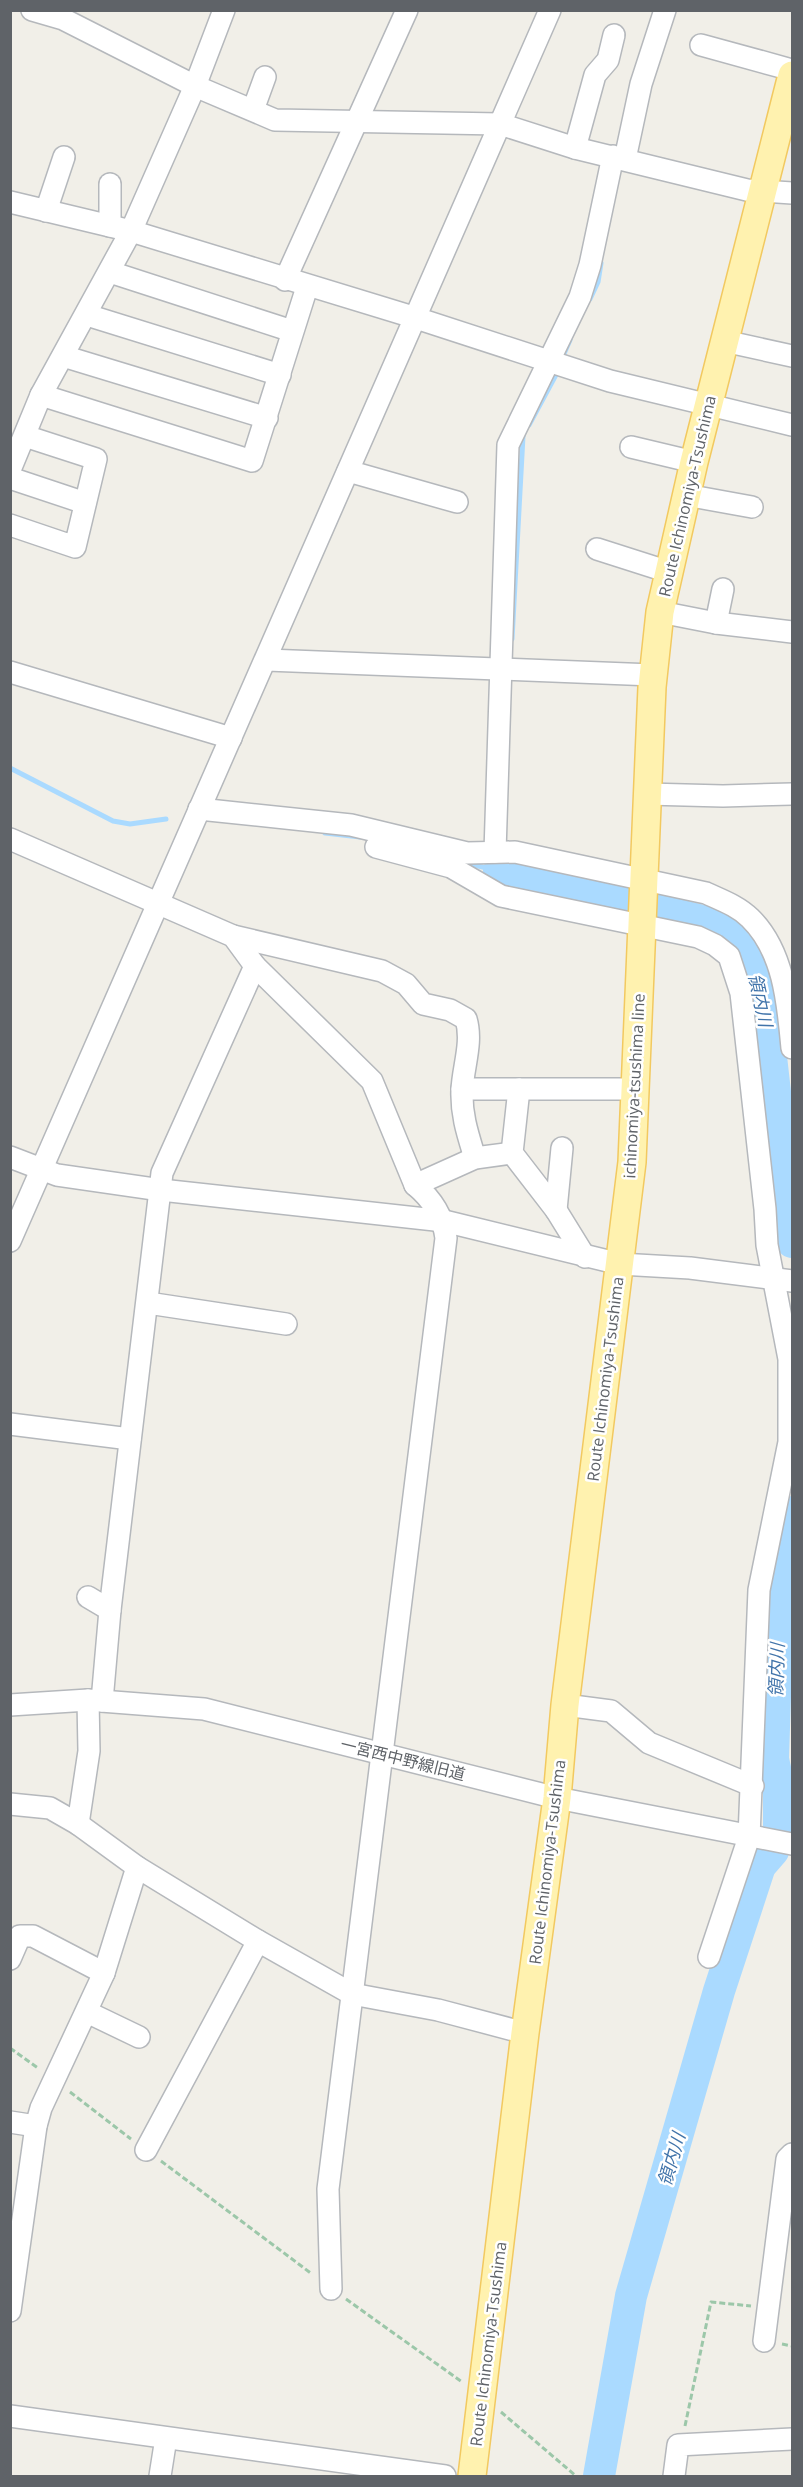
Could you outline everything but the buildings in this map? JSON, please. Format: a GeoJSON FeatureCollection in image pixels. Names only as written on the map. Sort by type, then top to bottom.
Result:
{"type":"FeatureCollection","features":[{"type":"Feature","properties":{"kind":"main road","name":"Route Ichinomiya-Tsushima"},"geometry":{"type":"LineString","coordinates":[[642,926],[653,675],[660,612],[694,462],[792,75]]}},
{"type":"Feature","properties":{"kind":"main road","name":"ichinomiya-tsushima line"},"geometry":{"type":"LineString","coordinates":[[620,1264],[632,1162],[642,926]]}},
{"type":"Feature","properties":{"kind":"main road","name":"Route Ichinomiya-Tsushima"},"geometry":{"type":"LineString","coordinates":[[472,2476],[525,2033],[557,1798],[565,1705],[620,1264]]}},
{"type":"Feature","properties":{"kind":"street"},"geometry":{"type":"LineString","coordinates":[[32,10],[76,18],[195,86],[275,120],[500,124],[575,148],[764,192],[792,193]]}},
{"type":"Feature","properties":{"kind":"street"},"geometry":{"type":"LineString","coordinates":[[10,470],[41,395],[87,315],[131,231],[195,86],[224,10]]}},
{"type":"Feature","properties":{"kind":"street"},"geometry":{"type":"LineString","coordinates":[[285,280],[407,10]]}},
{"type":"Feature","properties":{"kind":"street"},"geometry":{"type":"LineString","coordinates":[[10,1241],[199,809],[267,660],[414,317],[550,10]]}},
{"type":"Feature","properties":{"kind":"street"},"geometry":{"type":"LineString","coordinates":[[501,852],[508,669],[508,445],[580,297],[619,158],[665,10]]}},
{"type":"Feature","properties":{"kind":"street"},"geometry":{"type":"LineString","coordinates":[[575,148],[595,75],[608,60],[614,35]]}},
{"type":"Feature","properties":{"kind":"street"},"geometry":{"type":"LineString","coordinates":[[701,45],[792,70]]}},
{"type":"Feature","properties":{"kind":"street"},"geometry":{"type":"LineString","coordinates":[[253,110],[265,77]]}},
{"type":"Feature","properties":{"kind":"street"},"geometry":{"type":"LineString","coordinates":[[46,211],[64,157]]}},
{"type":"Feature","properties":{"kind":"street"},"geometry":{"type":"LineString","coordinates":[[110,184],[110,226]]}},
{"type":"Feature","properties":{"kind":"street"},"geometry":{"type":"LineString","coordinates":[[10,202],[131,231],[308,287],[414,317],[610,381],[708,407],[792,425]]}},
{"type":"Feature","properties":{"kind":"street"},"geometry":{"type":"LineString","coordinates":[[110,272],[292,331]]}},
{"type":"Feature","properties":{"kind":"street"},"geometry":{"type":"LineString","coordinates":[[41,395],[252,461],[308,287]]}},
{"type":"Feature","properties":{"kind":"street"},"geometry":{"type":"LineString","coordinates":[[87,315],[280,375]]}},
{"type":"Feature","properties":{"kind":"street"},"geometry":{"type":"LineString","coordinates":[[724,341],[792,356]]}},
{"type":"Feature","properties":{"kind":"street"},"geometry":{"type":"LineString","coordinates":[[63,356],[267,418]]}},
{"type":"Feature","properties":{"kind":"street"},"geometry":{"type":"LineString","coordinates":[[10,525],[75,547],[96,459],[25,436]]}},
{"type":"Feature","properties":{"kind":"street"},"geometry":{"type":"LineString","coordinates":[[631,447],[694,462]]}},
{"type":"Feature","properties":{"kind":"street"},"geometry":{"type":"LineString","coordinates":[[348,471],[457,502]]}},
{"type":"Feature","properties":{"kind":"street"},"geometry":{"type":"LineString","coordinates":[[10,478],[85,503]]}},
{"type":"Feature","properties":{"kind":"street"},"geometry":{"type":"LineString","coordinates":[[687,495],[752,507]]}},
{"type":"Feature","properties":{"kind":"street"},"geometry":{"type":"LineString","coordinates":[[597,549],[669,572]]}},
{"type":"Feature","properties":{"kind":"street"},"geometry":{"type":"LineString","coordinates":[[716,623],[723,589]]}},
{"type":"Feature","properties":{"kind":"street"},"geometry":{"type":"LineString","coordinates":[[660,612],[716,623],[792,632]]}},
{"type":"Feature","properties":{"kind":"street"},"geometry":{"type":"LineString","coordinates":[[267,660],[653,675]]}},
{"type":"Feature","properties":{"kind":"street"},"geometry":{"type":"LineString","coordinates":[[10,672],[231,738]]}},
{"type":"Feature","properties":{"kind":"street"},"geometry":{"type":"LineString","coordinates":[[647,794],[723,796],[792,794]]}},
{"type":"Feature","properties":{"kind":"street"},"geometry":{"type":"LineString","coordinates":[[199,809],[351,825],[467,853],[501,852],[706,893],[728,903],[750,918],[769,945],[782,979],[792,1048]]}},
{"type":"Feature","properties":{"kind":"street"},"geometry":{"type":"LineString","coordinates":[[10,838],[233,936],[382,971],[406,984],[423,1004],[450,1010],[466,1019],[469,1030],[462,1089],[462,1118],[475,1158]]}},
{"type":"Feature","properties":{"kind":"street"},"geometry":{"type":"LineString","coordinates":[[376,847],[451,867],[501,896],[698,937],[715,945],[729,956],[741,993],[767,1245],[783,1280],[789,1359],[790,1414],[789,1442],[759,1590],[753,1786],[749,1837],[709,1958]]}},
{"type":"Feature","properties":{"kind":"street"},"geometry":{"type":"LineString","coordinates":[[233,936],[255,966],[372,1081],[415,1185],[428,1196],[444,1221],[446,1238],[384,1754],[328,2189],[331,2289]]}},
{"type":"Feature","properties":{"kind":"street"},"geometry":{"type":"LineString","coordinates":[[78,1824],[110,1610],[162,1173],[255,966]]}},
{"type":"Feature","properties":{"kind":"street"},"geometry":{"type":"LineString","coordinates":[[462,1089],[635,1089]]}},
{"type":"Feature","properties":{"kind":"street"},"geometry":{"type":"LineString","coordinates":[[519,1089],[512,1153],[556,1210],[585,1257]]}},
{"type":"Feature","properties":{"kind":"street"},"geometry":{"type":"LineString","coordinates":[[556,1210],[562,1148]]}},
{"type":"Feature","properties":{"kind":"street"},"geometry":{"type":"LineString","coordinates":[[415,1185],[475,1158],[512,1153]]}},
{"type":"Feature","properties":{"kind":"street"},"geometry":{"type":"LineString","coordinates":[[10,1157],[42,1171],[161,1190],[444,1221],[620,1264],[690,1268],[783,1280]]}},
{"type":"Feature","properties":{"kind":"street"},"geometry":{"type":"LineString","coordinates":[[148,1304],[286,1324]]}},
{"type":"Feature","properties":{"kind":"street"},"geometry":{"type":"LineString","coordinates":[[10,1424],[130,1439]]}},
{"type":"Feature","properties":{"kind":"street"},"geometry":{"type":"LineString","coordinates":[[88,1597],[110,1610]]}},
{"type":"Feature","properties":{"kind":"street","name":"一宮西中野線旧道"},"geometry":{"type":"LineString","coordinates":[[10,1705],[95,1701],[204,1709],[557,1798],[792,1844]]}},
{"type":"Feature","properties":{"kind":"street"},"geometry":{"type":"LineString","coordinates":[[565,1705],[611,1711],[649,1743],[753,1786]]}},
{"type":"Feature","properties":{"kind":"street"},"geometry":{"type":"LineString","coordinates":[[10,1804],[50,1808],[78,1824],[137,1867],[258,1941],[352,1994],[438,2010],[525,2033]]}},
{"type":"Feature","properties":{"kind":"street"},"geometry":{"type":"LineString","coordinates":[[10,2312],[36,2126],[54,2080],[104,1973],[137,1867]]}},
{"type":"Feature","properties":{"kind":"street"},"geometry":{"type":"LineString","coordinates":[[10,1959],[15,1934],[33,1936],[104,1973]]}},
{"type":"Feature","properties":{"kind":"street"},"geometry":{"type":"LineString","coordinates":[[146,2150],[258,1941]]}},
{"type":"Feature","properties":{"kind":"street"},"geometry":{"type":"LineString","coordinates":[[87,2012],[139,2037]]}},
{"type":"Feature","properties":{"kind":"street"},"geometry":{"type":"LineString","coordinates":[[10,2122],[36,2126]]}},
{"type":"Feature","properties":{"kind":"street"},"geometry":{"type":"LineString","coordinates":[[764,2341],[787,2159],[792,2154]]}},
{"type":"Feature","properties":{"kind":"street"},"geometry":{"type":"LineString","coordinates":[[10,2416],[445,2476]]}},
{"type":"Feature","properties":{"kind":"street"},"geometry":{"type":"LineString","coordinates":[[160,2476],[166,2438]]}},
{"type":"Feature","properties":{"kind":"street"},"geometry":{"type":"LineString","coordinates":[[674,2476],[678,2445],[792,2439]]}},
{"type":"Feature","properties":{"kind":"path"},"geometry":{"type":"LineString","coordinates":[[10,2048],[331,2289],[481,2396],[576,2476]]}},
{"type":"Feature","properties":{"kind":"path"},"geometry":{"type":"LineString","coordinates":[[681,2445],[711,2302],[768,2308]]}},
{"type":"Feature","properties":{"kind":"waterway"},"geometry":{"type":"LineString","coordinates":[[590,299],[598,282],[601,263]]}},
{"type":"Feature","properties":{"kind":"waterway"},"geometry":{"type":"LineString","coordinates":[[563,356],[570,340]]}},
{"type":"Feature","properties":{"kind":"waterway"},"geometry":{"type":"LineString","coordinates":[[529,425],[558,371]]}},
{"type":"Feature","properties":{"kind":"waterway"},"geometry":{"type":"LineString","coordinates":[[512,639],[523,436]]}},
{"type":"Feature","properties":{"kind":"waterway"},"geometry":{"type":"LineString","coordinates":[[10,768],[113,821],[130,824],[166,819]]}},
{"type":"Feature","properties":{"kind":"waterway"},"geometry":{"type":"LineString","coordinates":[[325,833],[360,837]]}},
{"type":"Feature","properties":{"kind":"waterway"},"geometry":{"type":"LineString","coordinates":[[462,862],[499,871],[500,858]]}},
{"type":"Feature","properties":{"kind":"waterway","name":"領内川"},"geometry":{"type":"LineString","coordinates":[[499,871],[715,924],[740,947],[756,972],[764,995],[792,1242]]}},
{"type":"Feature","properties":{"kind":"waterway","name":"領内川"},"geometry":{"type":"LineString","coordinates":[[779,1829],[779,1787],[773,1759],[779,1572],[792,1512]]}},
{"type":"Feature","properties":{"kind":"waterway","name":"領内川"},"geometry":{"type":"LineString","coordinates":[[599,2476],[631,2296],[719,1991],[760,1866],[773,1851]]}}]}
